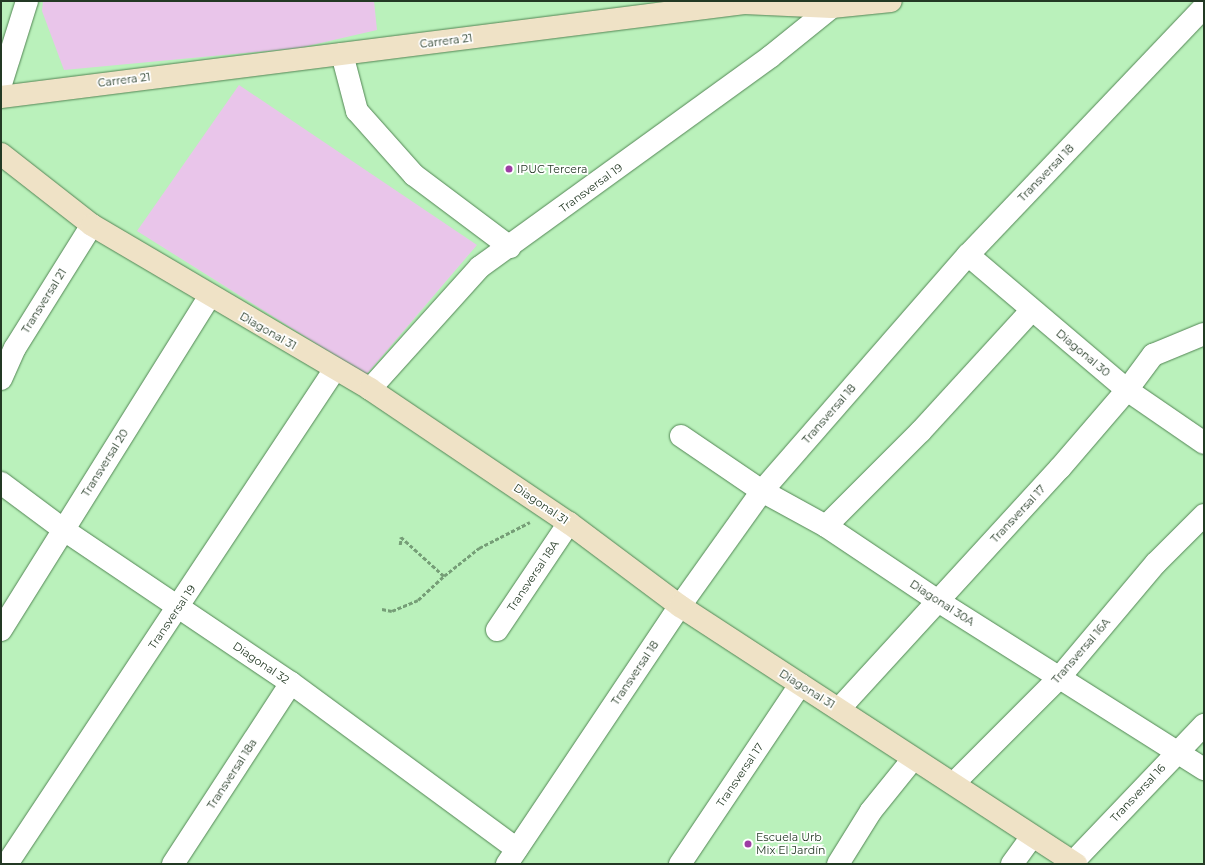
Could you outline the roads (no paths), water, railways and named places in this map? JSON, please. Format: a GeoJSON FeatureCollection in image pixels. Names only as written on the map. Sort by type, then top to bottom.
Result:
{"type":"FeatureCollection","features":[{"type":"Feature","properties":{"kind":"street"},"geometry":{"type":"LineString","coordinates":[[1,84],[26,1]]}},
{"type":"Feature","properties":{"kind":"street","name":"Carrera 21"},"geometry":{"type":"LineString","coordinates":[[1,97],[744,3],[832,7],[891,1]]}},
{"type":"Feature","properties":{"kind":"street","name":"Transversal 18"},"geometry":{"type":"LineString","coordinates":[[512,857],[680,606],[762,491],[968,255],[1204,6]]}},
{"type":"Feature","properties":{"kind":"street","name":"Transversal 19"},"geometry":{"type":"LineString","coordinates":[[370,389],[480,267],[510,247],[770,57],[832,7]]}},
{"type":"Feature","properties":{"kind":"street"},"geometry":{"type":"LineString","coordinates":[[342,54],[358,111],[414,175],[510,247]]}},
{"type":"Feature","properties":{"kind":"street","name":"Diagonal 31"},"geometry":{"type":"LineString","coordinates":[[1,154],[92,225],[209,297],[370,389],[560,517],[680,606],[913,759],[954,782],[1032,836],[1075,863]]}},
{"type":"Feature","properties":{"kind":"street","name":"Transversal 21"},"geometry":{"type":"LineString","coordinates":[[1,379],[15,348],[92,225]]}},
{"type":"Feature","properties":{"kind":"street","name":"Diagonal 30"},"geometry":{"type":"LineString","coordinates":[[968,255],[1031,311],[1127,390],[1204,444]]}},
{"type":"Feature","properties":{"kind":"street","name":"Transversal 20"},"geometry":{"type":"LineString","coordinates":[[1,630],[209,297]]}},
{"type":"Feature","properties":{"kind":"street"},"geometry":{"type":"LineString","coordinates":[[826,526],[921,431],[1031,311]]}},
{"type":"Feature","properties":{"kind":"street","name":"Transversal 17"},"geometry":{"type":"LineString","coordinates":[[839,709],[1060,468],[1127,390],[1153,355],[1204,334]]}},
{"type":"Feature","properties":{"kind":"street","name":"Transversal 19"},"geometry":{"type":"LineString","coordinates":[[8,860],[179,606],[335,369]]}},
{"type":"Feature","properties":{"kind":"street","name":"Diagonal 30A"},"geometry":{"type":"LineString","coordinates":[[681,436],[762,491],[826,526],[938,601],[1176,753],[1204,769]]}},
{"type":"Feature","properties":{"kind":"street","name":"Diagonal 32"},"geometry":{"type":"LineString","coordinates":[[1,483],[64,530],[179,606],[291,683],[512,857]]}},
{"type":"Feature","properties":{"kind":"street","name":"Transversal 16A"},"geometry":{"type":"LineString","coordinates":[[954,782],[1059,678],[1156,563],[1204,515]]}},
{"type":"Feature","properties":{"kind":"street","name":"Transversal 18A"},"geometry":{"type":"LineString","coordinates":[[497,630],[560,517]]}},
{"type":"Feature","properties":{"kind":"street","name":"Transversal 18a"},"geometry":{"type":"LineString","coordinates":[[173,864],[291,683]]}},
{"type":"Feature","properties":{"kind":"street","name":"Transversal 17"},"geometry":{"type":"LineString","coordinates":[[680,864],[800,685]]}},
{"type":"Feature","properties":{"kind":"street","name":"Transversal 16"},"geometry":{"type":"LineString","coordinates":[[1075,863],[1176,753],[1204,725]]}},
{"type":"Feature","properties":{"kind":"street"},"geometry":{"type":"LineString","coordinates":[[838,864],[871,812],[913,759]]}},
{"type":"Feature","properties":{"kind":"street"},"geometry":{"type":"LineString","coordinates":[[1012,864],[1032,836]]}},
{"type":"Feature","properties":{"kind":"place","name":"IPUC Tercera"},"geometry":{"type":"Point","coordinates":[509,169]}},
{"type":"Feature","properties":{"kind":"place","name":"Escuela Urb Mix El Jardín"},"geometry":{"type":"Point","coordinates":[748,844]}}]}
